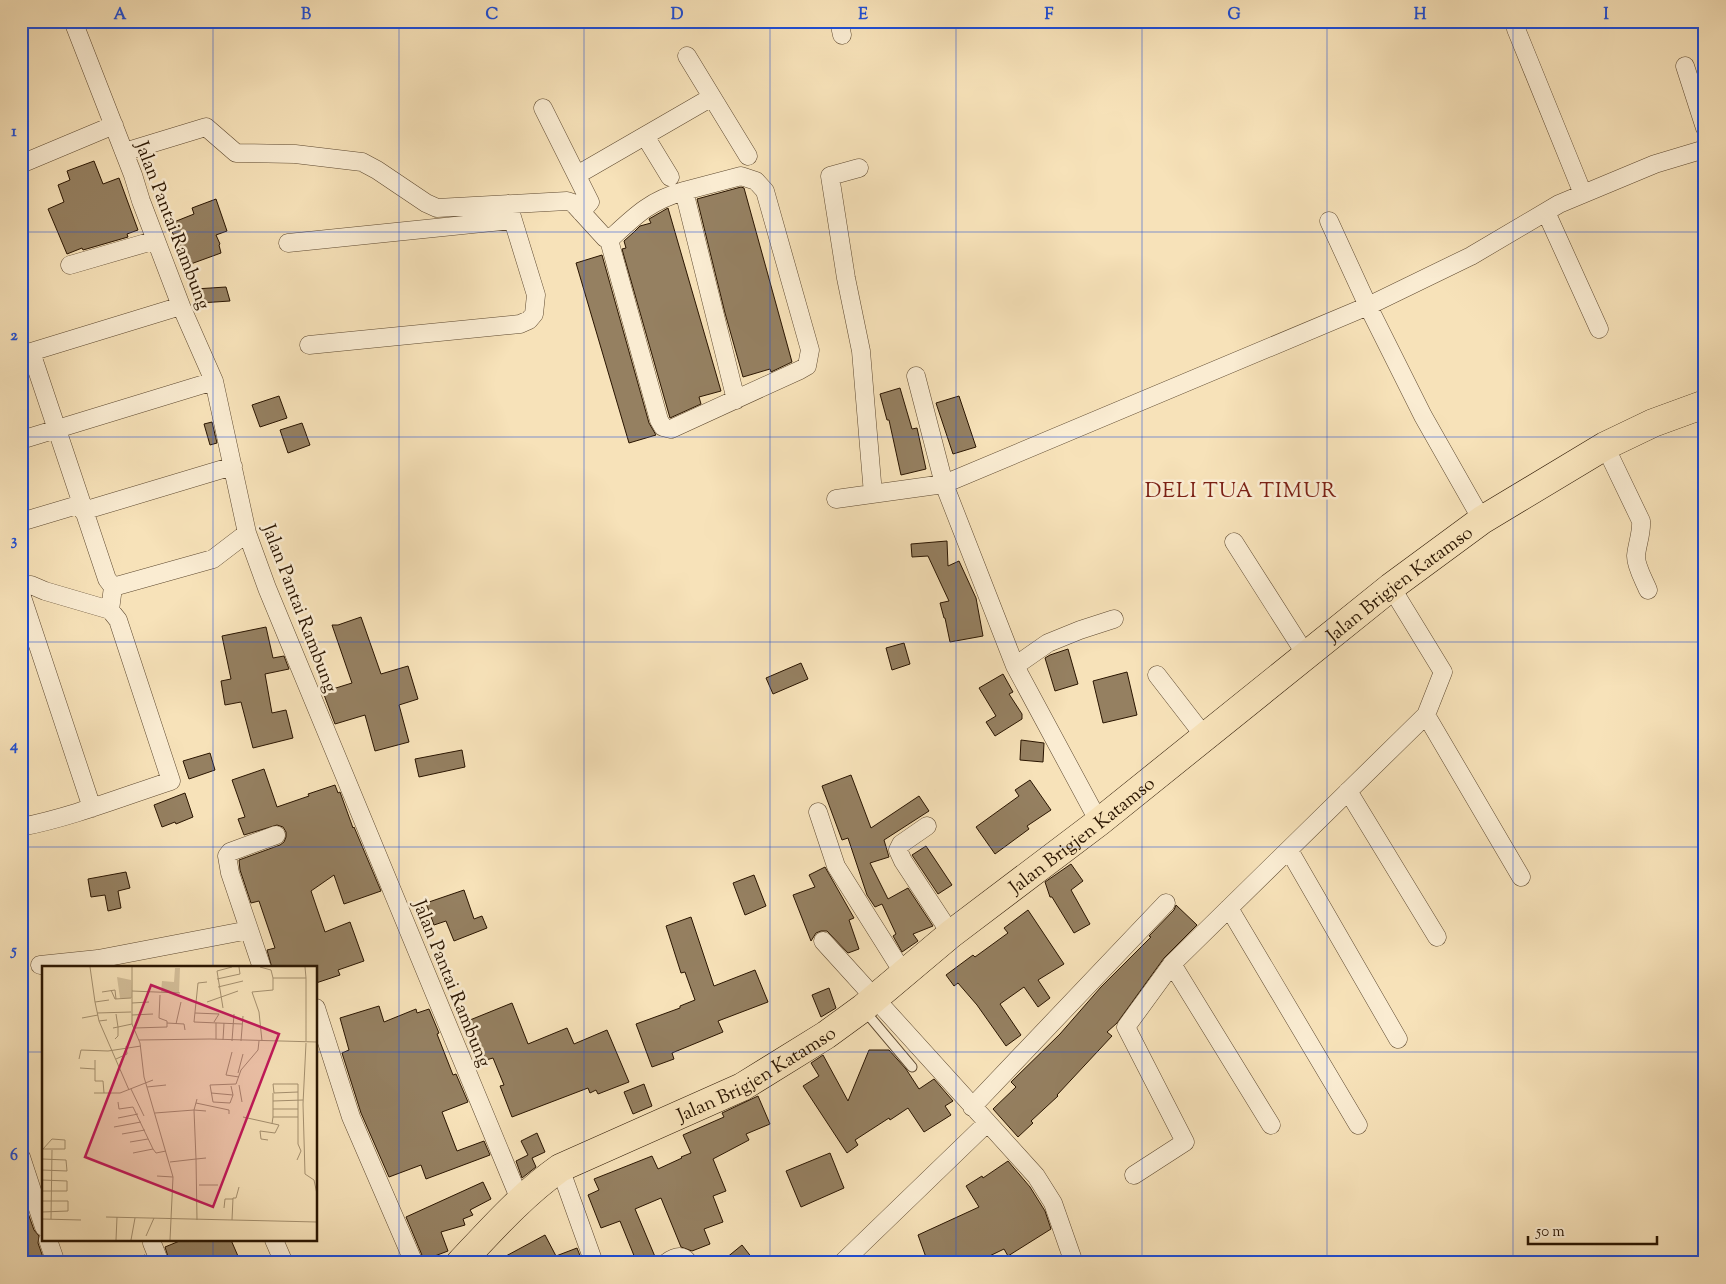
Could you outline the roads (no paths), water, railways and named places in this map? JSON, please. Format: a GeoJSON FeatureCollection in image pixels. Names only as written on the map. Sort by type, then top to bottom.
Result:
{"type":"FeatureCollection","features":[{"type":"Feature","properties":{"kind":"main road","name":"Jalan Brigjen Katamso"},"geometry":{"type":"LineString","coordinates":[[460,1263],[520,1200],[560,1168],[742,1087],[826,1035],[904,974],[951,934],[1100,822],[1391,587],[1482,520],[1605,446],[1653,424],[1705,404]]}},
{"type":"Feature","properties":{"kind":"street","name":"Jalan Pantai Rambung"},"geometry":{"type":"LineString","coordinates":[[73,21],[181,306],[214,381],[247,533],[267,588],[520,1200]]}},
{"type":"Feature","properties":{"kind":"street"},"geometry":{"type":"LineString","coordinates":[[1516,29],[1584,194]]}},
{"type":"Feature","properties":{"kind":"street"},"geometry":{"type":"LineString","coordinates":[[687,56],[748,156]]}},
{"type":"Feature","properties":{"kind":"street"},"geometry":{"type":"LineString","coordinates":[[1685,66],[1705,128]]}},
{"type":"Feature","properties":{"kind":"street"},"geometry":{"type":"LineString","coordinates":[[577,176],[712,97]]}},
{"type":"Feature","properties":{"kind":"street"},"geometry":{"type":"LineString","coordinates":[[543,108],[590,202],[587,218]]}},
{"type":"Feature","properties":{"kind":"street"},"geometry":{"type":"LineString","coordinates":[[21,164],[114,125]]}},
{"type":"Feature","properties":{"kind":"street"},"geometry":{"type":"LineString","coordinates":[[124,152],[206,127],[236,153],[295,154],[362,162],[437,208],[510,212]]}},
{"type":"Feature","properties":{"kind":"street"},"geometry":{"type":"LineString","coordinates":[[644,136],[670,177]]}},
{"type":"Feature","properties":{"kind":"street"},"geometry":{"type":"LineString","coordinates":[[836,500],[944,484],[1368,306],[1471,256],[1559,204],[1655,164],[1705,149]]}},
{"type":"Feature","properties":{"kind":"street"},"geometry":{"type":"LineString","coordinates":[[859,168],[830,176],[846,278],[861,351],[873,494]]}},
{"type":"Feature","properties":{"kind":"street"},"geometry":{"type":"LineString","coordinates":[[288,243],[510,212],[567,201],[574,203],[607,239],[659,420],[663,427],[671,429],[807,366],[810,350],[805,330],[765,191],[756,181],[741,176],[684,191],[655,201],[607,239]]}},
{"type":"Feature","properties":{"kind":"street"},"geometry":{"type":"LineString","coordinates":[[684,191],[736,400]]}},
{"type":"Feature","properties":{"kind":"street"},"geometry":{"type":"LineString","coordinates":[[309,345],[520,324],[529,320],[534,314],[536,295],[510,212]]}},
{"type":"Feature","properties":{"kind":"street"},"geometry":{"type":"LineString","coordinates":[[1546,212],[1599,329]]}},
{"type":"Feature","properties":{"kind":"street"},"geometry":{"type":"LineString","coordinates":[[1329,221],[1368,306],[1423,416],[1482,520]]}},
{"type":"Feature","properties":{"kind":"street"},"geometry":{"type":"LineString","coordinates":[[70,265],[156,240]]}},
{"type":"Feature","properties":{"kind":"street"},"geometry":{"type":"LineString","coordinates":[[110,610],[113,587],[107,580],[58,428],[26,354],[181,306]]}},
{"type":"Feature","properties":{"kind":"street"},"geometry":{"type":"LineString","coordinates":[[916,376],[944,484],[1015,666],[1100,822]]}},
{"type":"Feature","properties":{"kind":"street"},"geometry":{"type":"LineString","coordinates":[[21,440],[214,381]]}},
{"type":"Feature","properties":{"kind":"street"},"geometry":{"type":"LineString","coordinates":[[1605,446],[1641,521],[1642,529],[1636,556],[1648,590]]}},
{"type":"Feature","properties":{"kind":"street"},"geometry":{"type":"LineString","coordinates":[[21,522],[232,466]]}},
{"type":"Feature","properties":{"kind":"street"},"geometry":{"type":"LineString","coordinates":[[113,587],[212,559],[247,533]]}},
{"type":"Feature","properties":{"kind":"street"},"geometry":{"type":"LineString","coordinates":[[1234,542],[1306,655]]}},
{"type":"Feature","properties":{"kind":"street"},"geometry":{"type":"LineString","coordinates":[[21,586],[31,585],[110,610],[118,620],[171,781],[92,808],[41,823],[21,826]]}},
{"type":"Feature","properties":{"kind":"street"},"geometry":{"type":"LineString","coordinates":[[1134,1175],[1185,1142],[1126,1028],[1172,964],[1426,715],[1444,672],[1391,587]]}},
{"type":"Feature","properties":{"kind":"street"},"geometry":{"type":"LineString","coordinates":[[21,594],[92,808]]}},
{"type":"Feature","properties":{"kind":"street"},"geometry":{"type":"LineString","coordinates":[[1015,666],[1048,643],[1114,619]]}},
{"type":"Feature","properties":{"kind":"street"},"geometry":{"type":"LineString","coordinates":[[1157,675],[1205,737]]}},
{"type":"Feature","properties":{"kind":"street"},"geometry":{"type":"LineString","coordinates":[[1426,715],[1521,877]]}},
{"type":"Feature","properties":{"kind":"street"},"geometry":{"type":"LineString","coordinates":[[1348,791],[1437,938]]}},
{"type":"Feature","properties":{"kind":"street"},"geometry":{"type":"LineString","coordinates":[[818,812],[836,866],[904,974]]}},
{"type":"Feature","properties":{"kind":"street"},"geometry":{"type":"LineString","coordinates":[[927,826],[900,844],[898,850],[903,861],[951,934]]}},
{"type":"Feature","properties":{"kind":"street"},"geometry":{"type":"LineString","coordinates":[[261,966],[230,873],[227,856],[230,852],[276,835]]}},
{"type":"Feature","properties":{"kind":"street"},"geometry":{"type":"LineString","coordinates":[[1288,850],[1398,1039]]}},
{"type":"Feature","properties":{"kind":"street"},"geometry":{"type":"LineString","coordinates":[[972,1107],[1166,903]]}},
{"type":"Feature","properties":{"kind":"street"},"geometry":{"type":"LineString","coordinates":[[1229,908],[1358,1125]]}},
{"type":"Feature","properties":{"kind":"street"},"geometry":{"type":"LineString","coordinates":[[40,965],[98,959],[249,930]]}},
{"type":"Feature","properties":{"kind":"street"},"geometry":{"type":"LineString","coordinates":[[823,942],[868,1003],[972,1107],[1036,1176],[1053,1203],[1074,1263]]}},
{"type":"Feature","properties":{"kind":"street"},"geometry":{"type":"LineString","coordinates":[[1172,964],[1271,1125]]}},
{"type":"Feature","properties":{"kind":"street"},"geometry":{"type":"LineString","coordinates":[[318,1014],[351,1117],[414,1263]]}},
{"type":"Feature","properties":{"kind":"street"},"geometry":{"type":"LineString","coordinates":[[842,1263],[987,1123]]}},
{"type":"Feature","properties":{"kind":"street"},"geometry":{"type":"LineString","coordinates":[[21,1157],[42,1221]]}},
{"type":"Feature","properties":{"kind":"street"},"geometry":{"type":"LineString","coordinates":[[560,1168],[594,1263]]}},
{"type":"Feature","properties":{"kind":"street"},"geometry":{"type":"LineString","coordinates":[[49,1242],[56,1263]]}},
{"type":"Feature","properties":{"kind":"street"},"geometry":{"type":"LineString","coordinates":[[275,1242],[284,1263]]}},
{"type":"Feature","properties":{"kind":"street"},"geometry":{"type":"LineString","coordinates":[[152,1243],[160,1263]]}},
{"type":"Feature","properties":{"kind":"street"},"geometry":{"type":"LineString","coordinates":[[666,1263],[676,1257],[682,1257],[689,1263]]}},
{"type":"Feature","properties":{"kind":"lane"},"geometry":{"type":"LineString","coordinates":[[868,1003],[912,1067]]}},
{"type":"Feature","properties":{"kind":"district","name":"DELI TUA TIMUR"},"geometry":{"type":"Point","coordinates":[1241,490]}}]}
